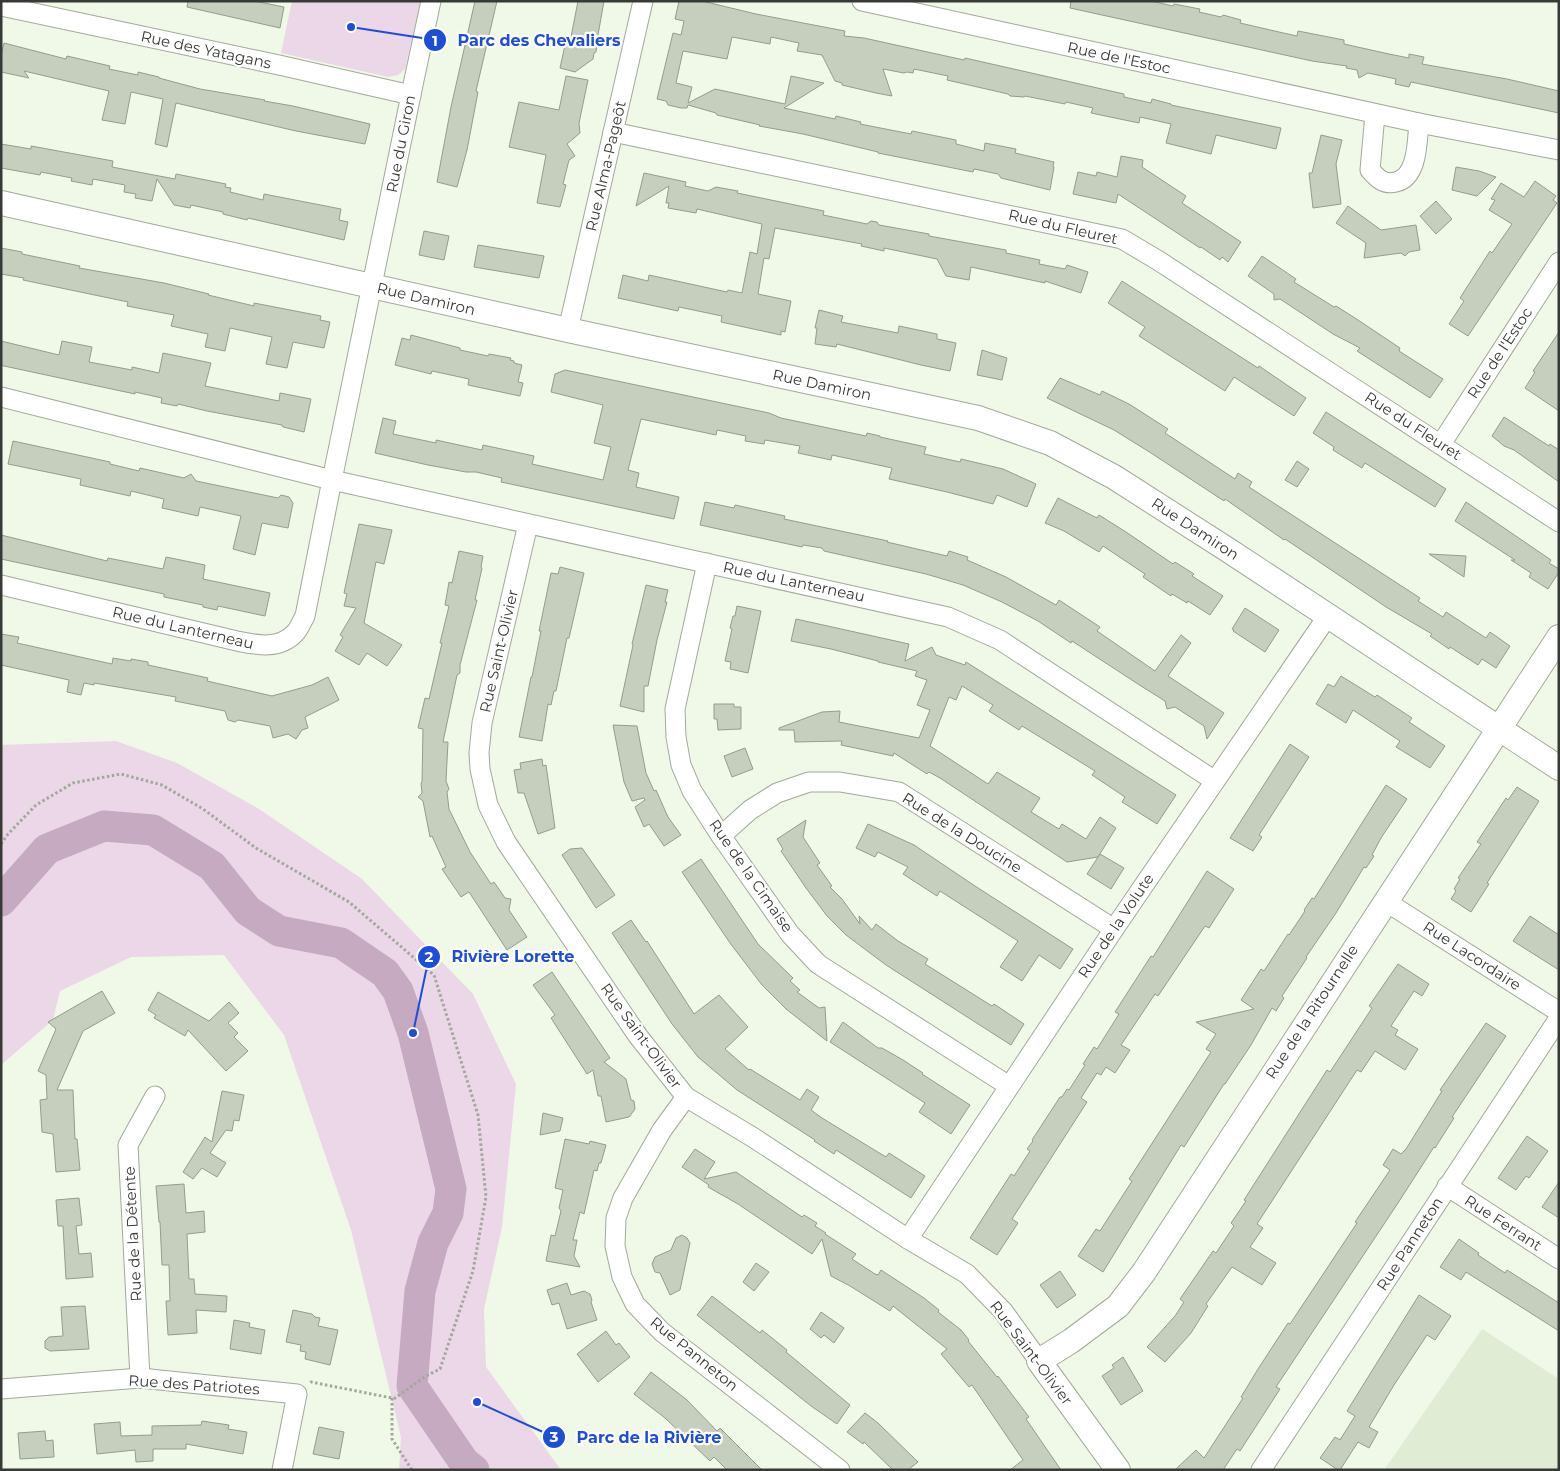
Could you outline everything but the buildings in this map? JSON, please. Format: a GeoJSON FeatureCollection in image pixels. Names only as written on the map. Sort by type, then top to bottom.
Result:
{"type":"FeatureCollection","features":[{"type":"Feature","properties":{"kind":"street","name":"Rue du Giron"},"geometry":{"type":"LineString","coordinates":[[372,287],[431,1]]}},
{"type":"Feature","properties":{"kind":"street","name":"Rue Alma-Pageôt"},"geometry":{"type":"LineString","coordinates":[[568,330],[643,1]]}},
{"type":"Feature","properties":{"kind":"street","name":"Rue de l'Estoc"},"geometry":{"type":"LineString","coordinates":[[862,1],[1376,114],[1559,150]]}},
{"type":"Feature","properties":{"kind":"street","name":"Rue des Yatagans"},"geometry":{"type":"LineString","coordinates":[[1,6],[411,95]]}},
{"type":"Feature","properties":{"kind":"street"},"geometry":{"type":"LineString","coordinates":[[1376,114],[1370,170],[1379,180],[1389,184],[1403,181],[1411,171],[1419,123]]}},
{"type":"Feature","properties":{"kind":"street","name":"Rue du Fleuret"},"geometry":{"type":"LineString","coordinates":[[614,132],[1122,239],[1159,261],[1559,522]]}},
{"type":"Feature","properties":{"kind":"street","name":"Rue Damiron"},"geometry":{"type":"LineString","coordinates":[[1,203],[372,287],[978,418],[1050,443],[1114,477],[1559,768]]}},
{"type":"Feature","properties":{"kind":"street","name":"Rue de l'Estoc"},"geometry":{"type":"LineString","coordinates":[[1441,444],[1559,262]]}},
{"type":"Feature","properties":{"kind":"street","name":"Rue du Lanterneau"},"geometry":{"type":"LineString","coordinates":[[1,585],[262,646],[281,643],[294,633],[305,616],[372,287]]}},
{"type":"Feature","properties":{"kind":"street","name":"Rue du Lanterneau"},"geometry":{"type":"LineString","coordinates":[[1,397],[332,480],[948,617],[1000,640],[1215,782]]}},
{"type":"Feature","properties":{"kind":"street","name":"Rue Saint-Olivier"},"geometry":{"type":"LineString","coordinates":[[528,524],[482,723],[479,753],[480,769],[488,804],[506,842],[638,1036],[686,1098],[754,1138],[908,1239],[967,1274],[1003,1311],[1118,1470]]}},
{"type":"Feature","properties":{"kind":"street","name":"Rue de la Cimaise"},"geometry":{"type":"LineString","coordinates":[[707,563],[675,709],[676,737],[681,765],[692,791],[721,836],[790,934],[818,964],[1009,1086]]}},
{"type":"Feature","properties":{"kind":"street","name":"Rue de la Volute"},"geometry":{"type":"LineString","coordinates":[[908,1239],[1114,929],[1327,617]]}},
{"type":"Feature","properties":{"kind":"street","name":"Rue de la Ritournelle"},"geometry":{"type":"LineString","coordinates":[[1038,1361],[1071,1341],[1118,1306],[1144,1272],[1559,637]]}},
{"type":"Feature","properties":{"kind":"street","name":"Rue de la Doucine"},"geometry":{"type":"LineString","coordinates":[[721,836],[750,810],[771,797],[809,782],[840,782],[899,792],[1114,929]]}},
{"type":"Feature","properties":{"kind":"street","name":"Rue Lacordaire"},"geometry":{"type":"LineString","coordinates":[[1385,901],[1559,1012]]}},
{"type":"Feature","properties":{"kind":"street","name":"Rue Panneton"},"geometry":{"type":"LineString","coordinates":[[1260,1470],[1559,1018]]}},
{"type":"Feature","properties":{"kind":"street","name":"Rue de la Détente"},"geometry":{"type":"LineString","coordinates":[[140,1378],[128,1145],[155,1096]]}},
{"type":"Feature","properties":{"kind":"street","name":"Rue Panneton"},"geometry":{"type":"LineString","coordinates":[[686,1098],[662,1130],[623,1198],[616,1218],[615,1246],[622,1277],[635,1304],[662,1332],[840,1470]]}},
{"type":"Feature","properties":{"kind":"street","name":"Rue Ferrant"},"geometry":{"type":"LineString","coordinates":[[1447,1186],[1559,1259]]}},
{"type":"Feature","properties":{"kind":"street","name":"Rue des Patriotes"},"geometry":{"type":"LineString","coordinates":[[1,1389],[140,1378],[297,1394]]}},
{"type":"Feature","properties":{"kind":"street"},"geometry":{"type":"LineString","coordinates":[[282,1470],[297,1394]]}},
{"type":"Feature","properties":{"kind":"path"},"geometry":{"type":"LineString","coordinates":[[1,844],[36,805],[73,783],[121,774],[162,785],[203,809],[256,848],[350,902],[434,975],[478,1115],[486,1198],[473,1271],[440,1369],[393,1398],[312,1382],[297,1394]]}},
{"type":"Feature","properties":{"kind":"path"},"geometry":{"type":"LineString","coordinates":[[393,1398],[392,1439],[412,1470]]}},
{"type":"Feature","properties":{"kind":"shaded area"},"geometry":{"type":"Polygon","coordinates":[[[292,1],[421,1],[405,69],[398,75],[388,77],[281,53],[292,1]]]}},
{"type":"Feature","properties":{"kind":"shaded area"},"geometry":{"type":"Polygon","coordinates":[[[116,741],[177,763],[259,809],[362,879],[473,994],[516,1084],[502,1227],[484,1309],[486,1367],[561,1470],[399,1470],[401,1437],[351,1230],[284,1035],[224,955],[131,957],[60,991],[53,1020],[1,1065],[1,745],[116,741]]]}},
{"type":"Feature","properties":{"kind":"shaded area"},"geometry":{"type":"Polygon","coordinates":[[[1482,1329],[1559,1379],[1559,1470],[1384,1470],[1482,1329]]]}},
{"type":"Feature","properties":{"kind":"waterway"},"geometry":{"type":"LineString","coordinates":[[1,901],[47,849],[104,826],[153,830],[212,866],[248,911],[279,931],[341,943],[385,973],[398,991],[413,1033],[451,1189],[448,1213],[433,1243],[420,1291],[412,1386],[464,1462],[474,1470]]}},
{"type":"Feature","properties":{"kind":"place","name":"Parc des Chevaliers"},"geometry":{"type":"Point","coordinates":[351,27]}},
{"type":"Feature","properties":{"kind":"place","name":"Rivière Lorette"},"geometry":{"type":"Point","coordinates":[413,1033]}},
{"type":"Feature","properties":{"kind":"place","name":"Parc de la Rivière"},"geometry":{"type":"Point","coordinates":[477,1402]}}]}
